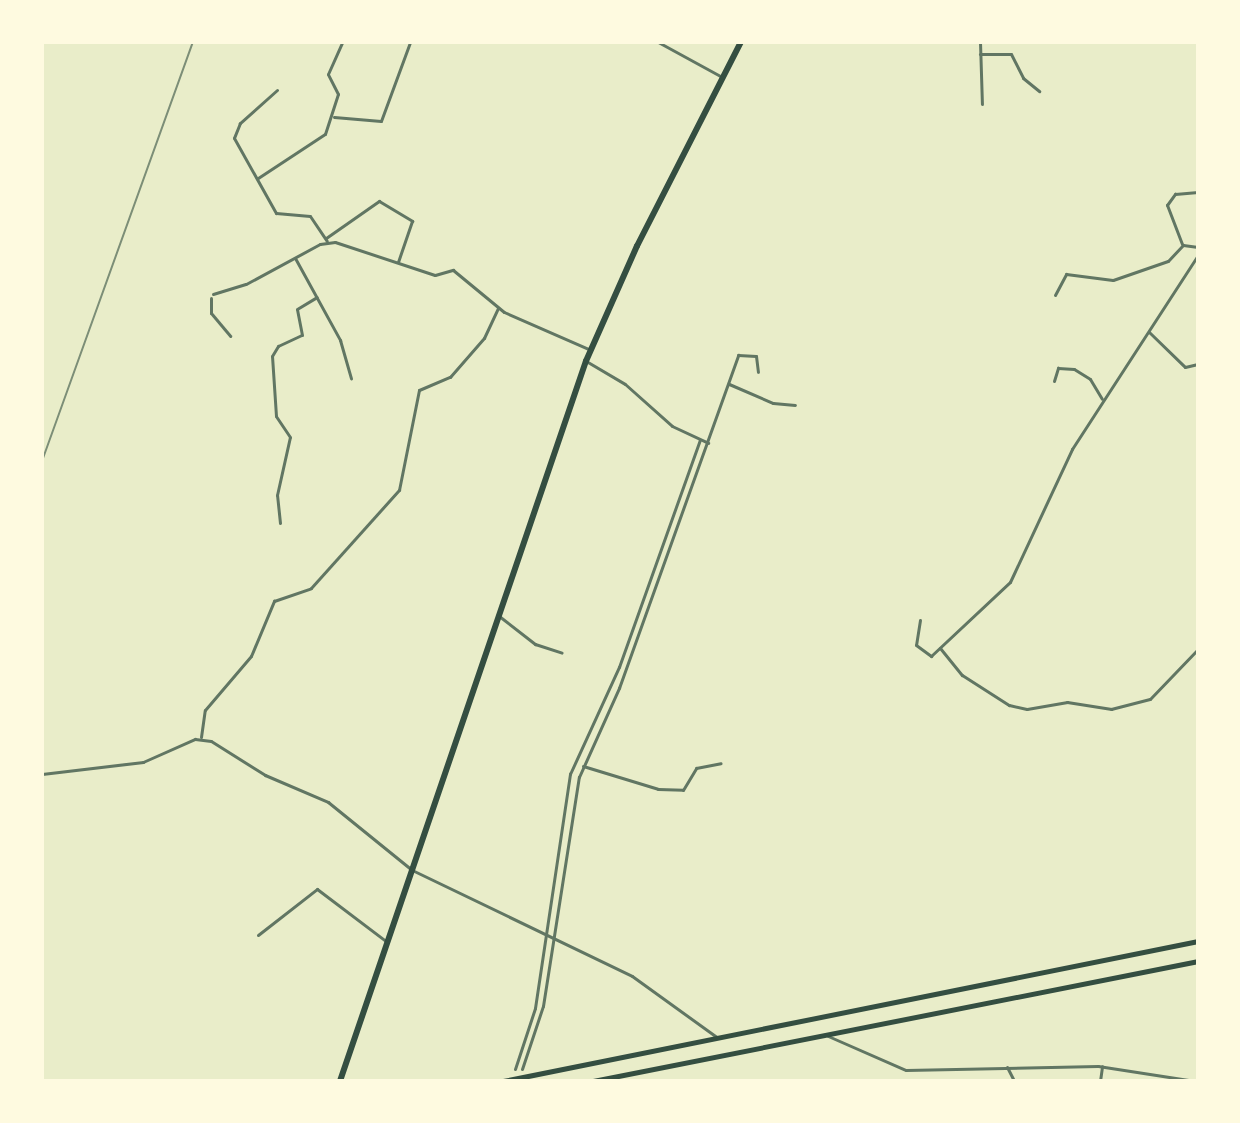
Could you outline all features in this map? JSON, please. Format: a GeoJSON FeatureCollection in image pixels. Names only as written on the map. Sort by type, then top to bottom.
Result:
{"type":"FeatureCollection","features":[{"type":"Feature","properties":{"kind":"highway"},"geometry":{"type":"LineString","coordinates":[[340,1081],[586,361],[741,42]]}},
{"type":"Feature","properties":{"kind":"main road"},"geometry":{"type":"LineString","coordinates":[[503,1081],[1198,941]]}},
{"type":"Feature","properties":{"kind":"main road"},"geometry":{"type":"LineString","coordinates":[[593,1081],[1198,961]]}},
{"type":"Feature","properties":{"kind":"street"},"geometry":{"type":"LineString","coordinates":[[258,178],[320,139],[334,117],[338,90],[327,77],[342,42]]}},
{"type":"Feature","properties":{"kind":"street"},"geometry":{"type":"LineString","coordinates":[[334,117],[381,121],[410,42]]}},
{"type":"Feature","properties":{"kind":"street"},"geometry":{"type":"LineString","coordinates":[[658,42],[722,77]]}},
{"type":"Feature","properties":{"kind":"street"},"geometry":{"type":"LineString","coordinates":[[980,42],[982,104]]}},
{"type":"Feature","properties":{"kind":"street"},"geometry":{"type":"LineString","coordinates":[[980,54],[1007,52],[1023,78],[1039,91]]}},
{"type":"Feature","properties":{"kind":"street"},"geometry":{"type":"LineString","coordinates":[[277,90],[240,123],[234,138],[276,213],[306,214],[326,240],[435,275],[453,270],[498,308],[591,350]]}},
{"type":"Feature","properties":{"kind":"street"},"geometry":{"type":"LineString","coordinates":[[1183,245],[1167,205],[1175,194],[1198,192]]}},
{"type":"Feature","properties":{"kind":"street"},"geometry":{"type":"LineString","coordinates":[[230,336],[211,313],[212,296],[295,258],[326,240],[378,201],[412,221],[398,262]]}},
{"type":"Feature","properties":{"kind":"street"},"geometry":{"type":"LineString","coordinates":[[1183,245],[1198,247]]}},
{"type":"Feature","properties":{"kind":"street"},"geometry":{"type":"LineString","coordinates":[[1055,295],[1066,274],[1113,280],[1168,261],[1183,245]]}},
{"type":"Feature","properties":{"kind":"street"},"geometry":{"type":"LineString","coordinates":[[920,620],[915,637],[920,651],[931,656],[1016,575],[1069,455],[1087,432],[1102,399],[1198,255]]}},
{"type":"Feature","properties":{"kind":"street"},"geometry":{"type":"LineString","coordinates":[[295,258],[340,340],[351,378]]}},
{"type":"Feature","properties":{"kind":"street"},"geometry":{"type":"LineString","coordinates":[[280,523],[277,495],[290,437],[276,416],[272,356],[278,346],[302,335],[297,309],[317,297]]}},
{"type":"Feature","properties":{"kind":"street"},"geometry":{"type":"LineString","coordinates":[[201,737],[210,701],[229,687],[251,656],[274,601],[311,588],[399,490],[419,390],[450,377],[484,338],[498,308]]}},
{"type":"Feature","properties":{"kind":"street"},"geometry":{"type":"LineString","coordinates":[[1147,331],[1185,367],[1198,364]]}},
{"type":"Feature","properties":{"kind":"street"},"geometry":{"type":"LineString","coordinates":[[522,1069],[541,1017],[583,766],[728,384],[743,353],[758,358],[758,372]]}},
{"type":"Feature","properties":{"kind":"street"},"geometry":{"type":"LineString","coordinates":[[586,361],[707,443]]}},
{"type":"Feature","properties":{"kind":"street"},"geometry":{"type":"LineString","coordinates":[[1054,381],[1058,368],[1074,369],[1090,379],[1102,399]]}},
{"type":"Feature","properties":{"kind":"street"},"geometry":{"type":"LineString","coordinates":[[728,384],[773,403],[795,405]]}},
{"type":"Feature","properties":{"kind":"street"},"geometry":{"type":"LineString","coordinates":[[515,1069],[535,1008],[570,774],[659,569],[700,441]]}},
{"type":"Feature","properties":{"kind":"street"},"geometry":{"type":"LineString","coordinates":[[499,616],[535,644],[562,653]]}},
{"type":"Feature","properties":{"kind":"street"},"geometry":{"type":"LineString","coordinates":[[940,648],[962,675],[1009,705],[1027,709],[1067,702],[1111,709],[1150,699],[1198,649]]}},
{"type":"Feature","properties":{"kind":"street"},"geometry":{"type":"LineString","coordinates":[[42,774],[152,760],[201,737]]}},
{"type":"Feature","properties":{"kind":"street"},"geometry":{"type":"LineString","coordinates":[[201,737],[265,775],[328,802],[412,870],[641,982],[718,1038]]}},
{"type":"Feature","properties":{"kind":"street"},"geometry":{"type":"LineString","coordinates":[[583,766],[658,789],[683,790],[696,768],[721,763]]}},
{"type":"Feature","properties":{"kind":"street"},"geometry":{"type":"LineString","coordinates":[[258,935],[317,889],[387,942]]}},
{"type":"Feature","properties":{"kind":"street"},"geometry":{"type":"LineString","coordinates":[[826,1035],[906,1070],[938,1073],[1007,1067],[1102,1066],[1195,1081]]}},
{"type":"Feature","properties":{"kind":"street"},"geometry":{"type":"LineString","coordinates":[[1100,1081],[1102,1066]]}},
{"type":"Feature","properties":{"kind":"street"},"geometry":{"type":"LineString","coordinates":[[1007,1067],[1014,1081]]}},
{"type":"Feature","properties":{"kind":"railway"},"geometry":{"type":"LineString","coordinates":[[42,461],[193,42]]}}]}
